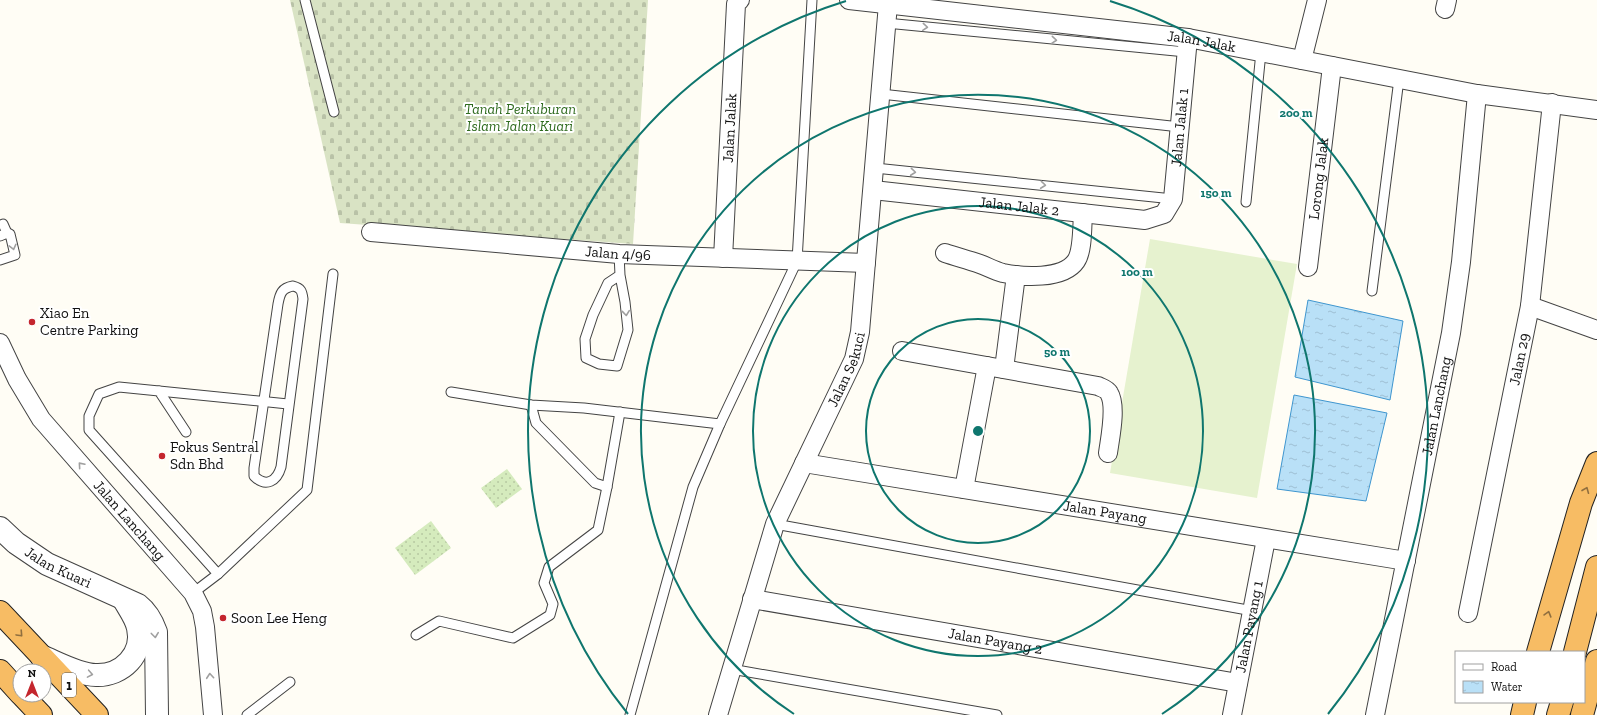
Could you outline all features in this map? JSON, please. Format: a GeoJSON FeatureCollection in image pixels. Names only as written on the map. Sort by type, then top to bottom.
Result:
{"type":"FeatureCollection","features":[{"type":"Feature","properties":{"kind":"highway"},"geometry":{"type":"LineString","coordinates":[[1538,651],[1581,503],[1597,463]]}},
{"type":"Feature","properties":{"kind":"highway"},"geometry":{"type":"LineString","coordinates":[[1575,651],[1597,567]]}},
{"type":"Feature","properties":{"kind":"highway","name":"1"},"geometry":{"type":"LineString","coordinates":[[0,612],[97,715]]}},
{"type":"Feature","properties":{"kind":"highway"},"geometry":{"type":"LineString","coordinates":[[1582,715],[1597,661]]}},
{"type":"Feature","properties":{"kind":"highway"},"geometry":{"type":"LineString","coordinates":[[0,671],[12,686]]}},
{"type":"Feature","properties":{"kind":"highway"},"geometry":{"type":"LineString","coordinates":[[29,703],[41,715]]}},
{"type":"Feature","properties":{"kind":"highway"},"geometry":{"type":"LineString","coordinates":[[1522,715],[1525,703]]}},
{"type":"Feature","properties":{"kind":"highway"},"geometry":{"type":"LineString","coordinates":[[1558,715],[1562,703]]}},
{"type":"Feature","properties":{"kind":"street","name":"Jalan Jalak"},"geometry":{"type":"LineString","coordinates":[[723,258],[736,4],[740,0]]}},
{"type":"Feature","properties":{"kind":"street","name":"Jalan Jalak"},"geometry":{"type":"LineString","coordinates":[[849,0],[1187,45],[1261,52],[1477,94],[1597,110]]}},
{"type":"Feature","properties":{"kind":"street"},"geometry":{"type":"LineString","coordinates":[[1302,60],[1317,0]]}},
{"type":"Feature","properties":{"kind":"street","name":"Jalan Sekuci"},"geometry":{"type":"LineString","coordinates":[[718,715],[775,524],[854,359],[860,332],[888,4]]}},
{"type":"Feature","properties":{"kind":"street","name":"Jalan Jalak 1"},"geometry":{"type":"LineString","coordinates":[[1164,214],[1173,199],[1187,45]]}},
{"type":"Feature","properties":{"kind":"street","name":"Lorong Jalak"},"geometry":{"type":"LineString","coordinates":[[1308,267],[1332,66]]}},
{"type":"Feature","properties":{"kind":"street","name":"Jalan Lanchang"},"geometry":{"type":"LineString","coordinates":[[1375,715],[1451,333],[1462,262],[1477,94]]}},
{"type":"Feature","properties":{"kind":"street","name":"Jalan 29"},"geometry":{"type":"LineString","coordinates":[[1468,613],[1530,306],[1552,103]]}},
{"type":"Feature","properties":{"kind":"street","name":"Jalan Jalak 2"},"geometry":{"type":"LineString","coordinates":[[873,190],[1145,220],[1164,214]]}},
{"type":"Feature","properties":{"kind":"street"},"geometry":{"type":"LineString","coordinates":[[945,253],[1002,273],[1016,276],[1049,275],[1070,267],[1076,262],[1083,213]]}},
{"type":"Feature","properties":{"kind":"street","name":"Jalan 4/96"},"geometry":{"type":"LineString","coordinates":[[371,232],[620,254],[866,263]]}},
{"type":"Feature","properties":{"kind":"street"},"geometry":{"type":"LineString","coordinates":[[964,489],[996,368],[1016,276]]}},
{"type":"Feature","properties":{"kind":"street"},"geometry":{"type":"LineString","coordinates":[[1530,306],[1597,330]]}},
{"type":"Feature","properties":{"kind":"street","name":"Jalan Lanchang"},"geometry":{"type":"LineString","coordinates":[[0,342],[17,379],[41,419],[193,593],[202,610],[206,627],[213,715]]}},
{"type":"Feature","properties":{"kind":"street"},"geometry":{"type":"LineString","coordinates":[[902,351],[1098,386],[1106,389],[1109,392],[1111,399],[1112,411],[1108,454]]}},
{"type":"Feature","properties":{"kind":"street","name":"Jalan Payang"},"geometry":{"type":"LineString","coordinates":[[804,463],[1406,561]]}},
{"type":"Feature","properties":{"kind":"street","name":"Jalan Kuari"},"geometry":{"type":"LineString","coordinates":[[0,528],[16,543],[47,564],[138,605],[144,610],[152,621],[156,632],[157,715]]}},
{"type":"Feature","properties":{"kind":"street","name":"Jalan Payang 1"},"geometry":{"type":"LineString","coordinates":[[1232,715],[1266,539]]}},
{"type":"Feature","properties":{"kind":"street"},"geometry":{"type":"LineString","coordinates":[[41,656],[82,673],[95,675],[109,674],[121,669],[136,654],[139,645],[138,627],[134,616],[122,598]]}},
{"type":"Feature","properties":{"kind":"street","name":"Jalan Payang 2"},"geometry":{"type":"LineString","coordinates":[[752,599],[1238,683]]}},
{"type":"Feature","properties":{"kind":"lane"},"geometry":{"type":"LineString","coordinates":[[305,0],[334,112]]}},
{"type":"Feature","properties":{"kind":"lane"},"geometry":{"type":"LineString","coordinates":[[630,715],[693,487],[720,424],[797,261],[812,0]]}},
{"type":"Feature","properties":{"kind":"lane"},"geometry":{"type":"LineString","coordinates":[[886,24],[1187,45]]}},
{"type":"Feature","properties":{"kind":"lane"},"geometry":{"type":"LineString","coordinates":[[1246,202],[1261,52]]}},
{"type":"Feature","properties":{"kind":"lane"},"geometry":{"type":"LineString","coordinates":[[1372,291],[1399,79]]}},
{"type":"Feature","properties":{"kind":"lane"},"geometry":{"type":"LineString","coordinates":[[881,94],[1180,127]]}},
{"type":"Feature","properties":{"kind":"lane"},"geometry":{"type":"LineString","coordinates":[[875,168],[1173,199]]}},
{"type":"Feature","properties":{"kind":"lane"},"geometry":{"type":"LineString","coordinates":[[0,260],[15,255],[10,234],[4,235],[3,224]]}},
{"type":"Feature","properties":{"kind":"lane"},"geometry":{"type":"LineString","coordinates":[[620,254],[620,274],[628,330],[617,366],[599,364],[586,358],[584,339],[608,283],[620,274]]}},
{"type":"Feature","properties":{"kind":"lane"},"geometry":{"type":"LineString","coordinates":[[193,593],[218,574],[307,490],[333,274]]}},
{"type":"Feature","properties":{"kind":"lane"},"geometry":{"type":"LineString","coordinates":[[293,286],[298,287],[302,291],[303,299],[288,404],[281,467],[278,476],[273,481],[259,481],[254,476],[279,295],[282,290],[293,286]]}},
{"type":"Feature","properties":{"kind":"lane"},"geometry":{"type":"LineString","coordinates":[[218,574],[89,430],[88,416],[99,394],[119,387],[288,404]]}},
{"type":"Feature","properties":{"kind":"lane"},"geometry":{"type":"LineString","coordinates":[[159,391],[186,432]]}},
{"type":"Feature","properties":{"kind":"lane"},"geometry":{"type":"LineString","coordinates":[[451,392],[531,406],[584,408],[720,424]]}},
{"type":"Feature","properties":{"kind":"lane"},"geometry":{"type":"LineString","coordinates":[[531,406],[536,423],[595,482],[607,487]]}},
{"type":"Feature","properties":{"kind":"lane"},"geometry":{"type":"LineString","coordinates":[[416,635],[439,621],[513,638],[550,615],[553,604],[544,583],[549,567],[598,530],[620,412]]}},
{"type":"Feature","properties":{"kind":"lane"},"geometry":{"type":"LineString","coordinates":[[775,524],[1253,611]]}},
{"type":"Feature","properties":{"kind":"lane"},"geometry":{"type":"LineString","coordinates":[[731,669],[997,715]]}},
{"type":"Feature","properties":{"kind":"lane"},"geometry":{"type":"LineString","coordinates":[[247,715],[290,682]]}},
{"type":"Feature","properties":{"kind":"green space","name":"Tanah Perkuburan Islam Jalan Kuari"},"geometry":{"type":"Polygon","coordinates":[[[290,0],[648,0],[633,244],[340,223],[290,0]]]}},
{"type":"Feature","properties":{"kind":"green space"},"geometry":{"type":"Polygon","coordinates":[[[1150,239],[1297,264],[1257,498],[1110,473],[1150,239]]]}},
{"type":"Feature","properties":{"kind":"green space"},"geometry":{"type":"Polygon","coordinates":[[[507,469],[522,489],[496,508],[481,488],[507,469]]]}},
{"type":"Feature","properties":{"kind":"green space"},"geometry":{"type":"Polygon","coordinates":[[[431,521],[451,548],[415,575],[395,548],[431,521]]]}},
{"type":"Feature","properties":{"kind":"water"},"geometry":{"type":"Polygon","coordinates":[[[1308,300],[1403,321],[1390,400],[1295,377],[1308,300]]]}},
{"type":"Feature","properties":{"kind":"water"},"geometry":{"type":"Polygon","coordinates":[[[1294,395],[1387,413],[1366,501],[1277,489],[1294,395]]]}},
{"type":"Feature","properties":{"kind":"place","name":"Xiao En Centre Parking"},"geometry":{"type":"Point","coordinates":[32,322]}},
{"type":"Feature","properties":{"kind":"place","name":"Fokus Sentral Sdn Bhd"},"geometry":{"type":"Point","coordinates":[162,456]}},
{"type":"Feature","properties":{"kind":"place","name":"Soon Lee Heng"},"geometry":{"type":"Point","coordinates":[223,618]}}]}
